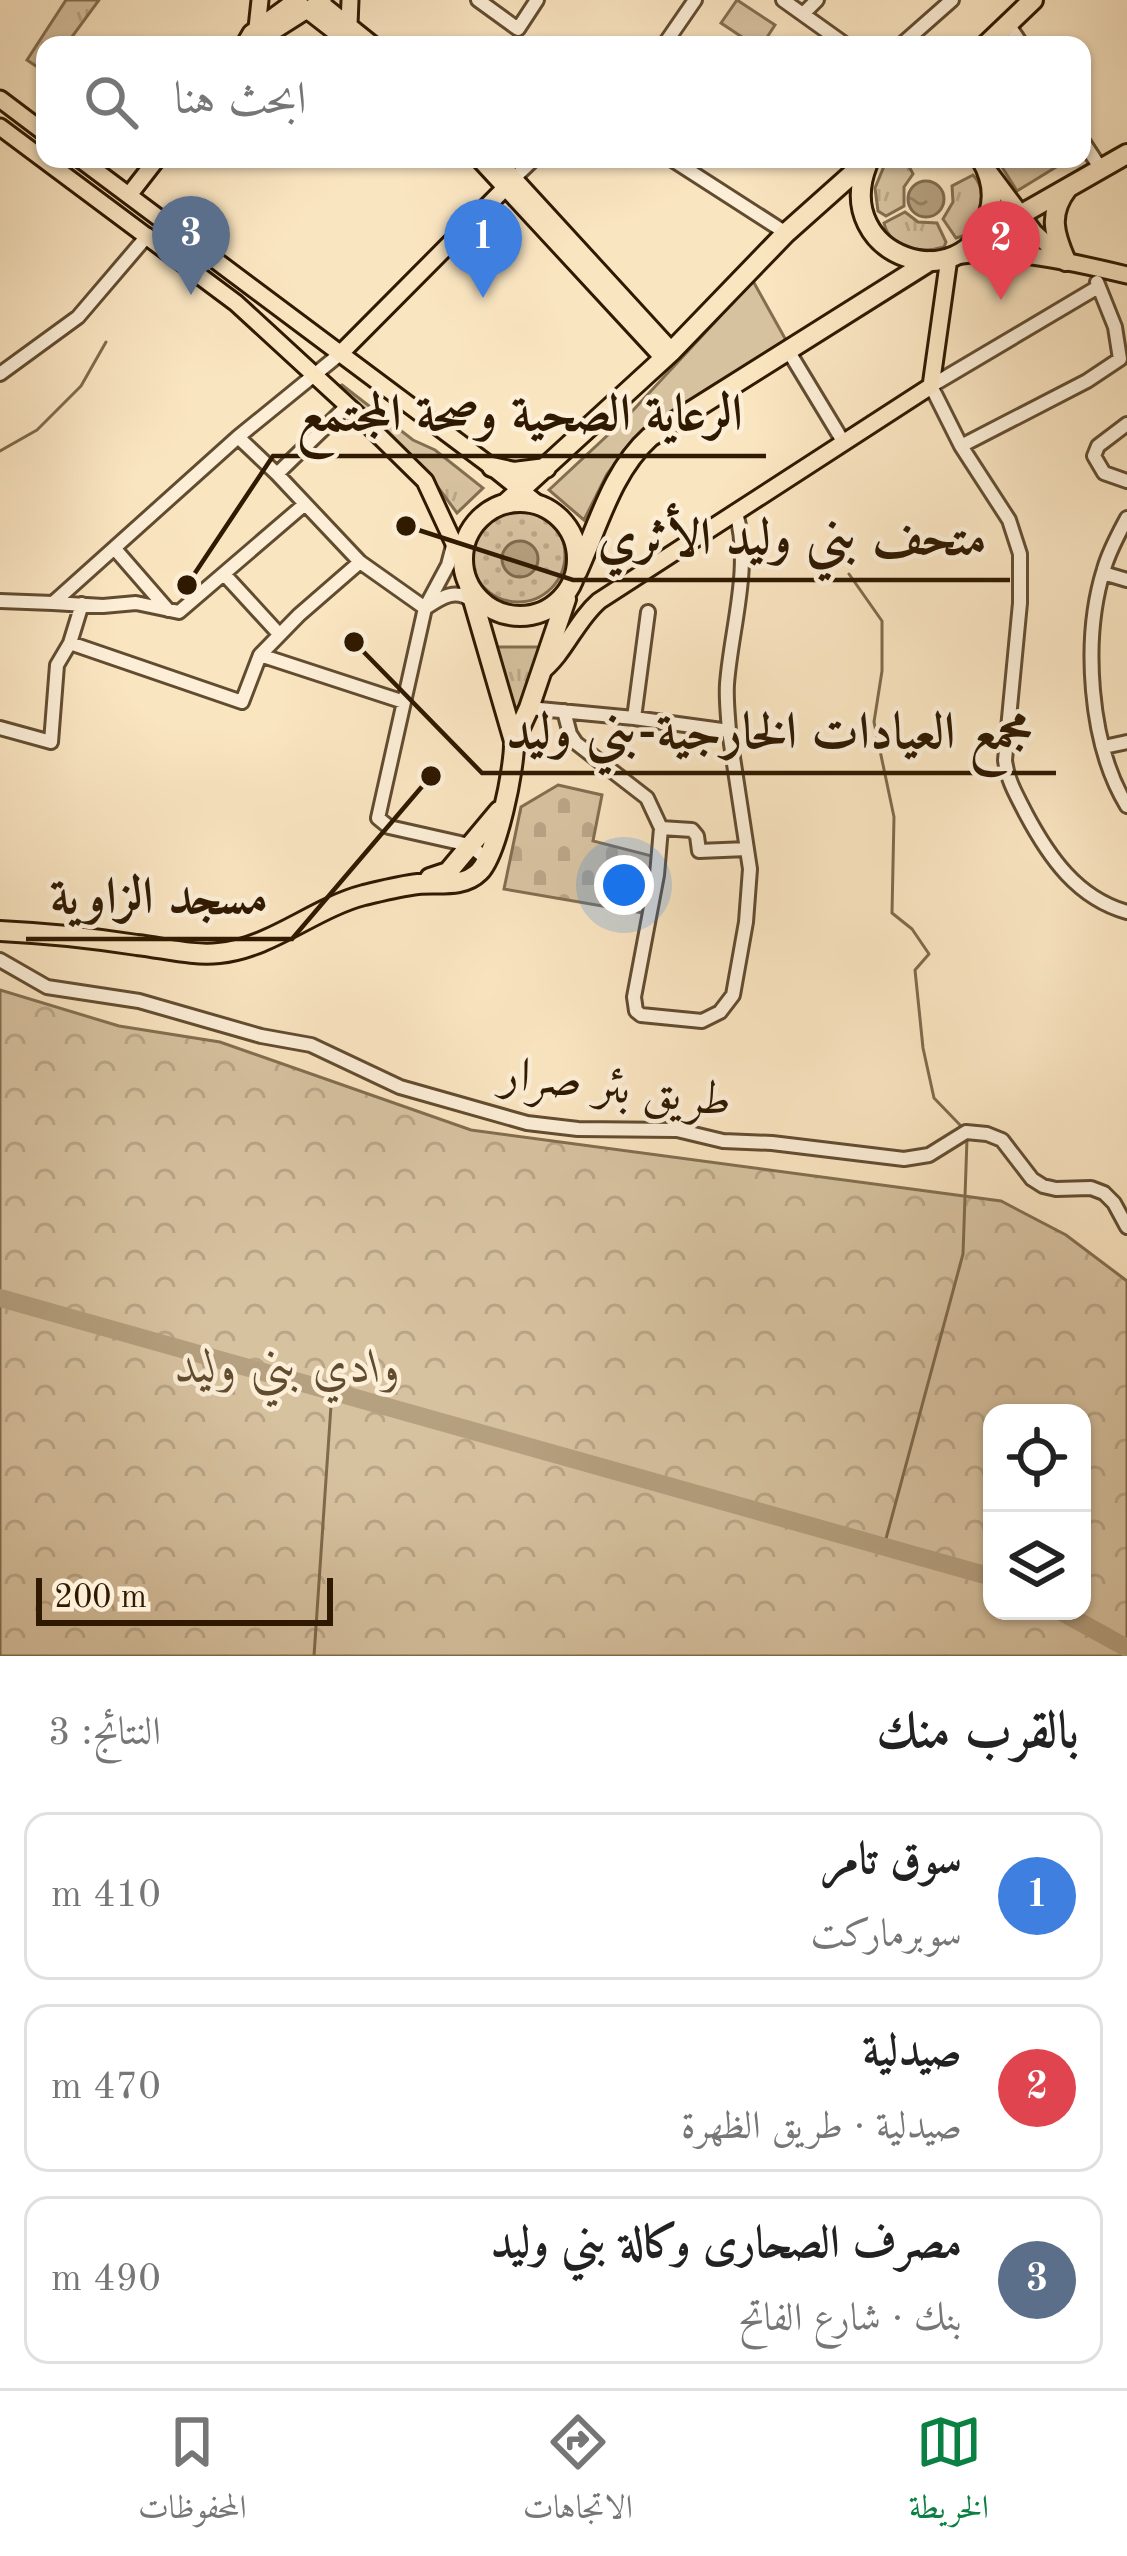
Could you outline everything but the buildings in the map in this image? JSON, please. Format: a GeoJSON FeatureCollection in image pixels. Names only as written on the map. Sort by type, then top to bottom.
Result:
{"type":"FeatureCollection","features":[{"type":"Feature","properties":{"kind":"highway"},"geometry":{"type":"LineString","coordinates":[[995,36],[1033,0]]}},
{"type":"Feature","properties":{"kind":"highway"},"geometry":{"type":"LineString","coordinates":[[514,741],[573,581],[618,476],[638,448],[943,258],[1127,154]]}},
{"type":"Feature","properties":{"kind":"highway"},"geometry":{"type":"LineString","coordinates":[[0,931],[220,953],[248,946],[337,904],[478,873],[507,798],[514,741],[463,563],[466,541],[475,524],[523,490],[668,355],[786,233],[860,168]]}},
{"type":"Feature","properties":{"kind":"highway"},"geometry":{"type":"LineString","coordinates":[[867,168],[860,204],[869,229],[900,256],[943,258]]}},
{"type":"Feature","properties":{"kind":"highway"},"geometry":{"type":"LineString","coordinates":[[971,244],[991,207],[986,168]]}},
{"type":"Feature","properties":{"kind":"highway"},"geometry":{"type":"LineString","coordinates":[[1066,261],[1053,226],[1054,212],[1067,188]]}},
{"type":"Feature","properties":{"kind":"highway"},"geometry":{"type":"LineString","coordinates":[[492,467],[514,472],[546,468]]}},
{"type":"Feature","properties":{"kind":"highway"},"geometry":{"type":"LineString","coordinates":[[472,595],[493,610],[525,617],[558,603],[573,581],[577,550],[562,520],[538,504],[506,504]]}},
{"type":"Feature","properties":{"kind":"highway"},"geometry":{"type":"LineString","coordinates":[[456,875],[469,844],[507,798]]}},
{"type":"Feature","properties":{"kind":"main road"},"geometry":{"type":"LineString","coordinates":[[252,36],[260,0]]}},
{"type":"Feature","properties":{"kind":"main road"},"geometry":{"type":"LineString","coordinates":[[349,26],[350,0]]}},
{"type":"Feature","properties":{"kind":"main road"},"geometry":{"type":"LineString","coordinates":[[256,36],[307,2]]}},
{"type":"Feature","properties":{"kind":"main road"},"geometry":{"type":"LineString","coordinates":[[307,2],[362,36]]}},
{"type":"Feature","properties":{"kind":"main road"},"geometry":{"type":"LineString","coordinates":[[258,36],[290,21],[307,2]]}},
{"type":"Feature","properties":{"kind":"main road"},"geometry":{"type":"LineString","coordinates":[[307,2],[340,36]]}},
{"type":"Feature","properties":{"kind":"main road"},"geometry":{"type":"LineString","coordinates":[[290,21],[323,23]]}},
{"type":"Feature","properties":{"kind":"main road"},"geometry":{"type":"LineString","coordinates":[[0,99],[36,126]]}},
{"type":"Feature","properties":{"kind":"main road"},"geometry":{"type":"LineString","coordinates":[[0,128],[36,154]]}},
{"type":"Feature","properties":{"kind":"main road"},"geometry":{"type":"LineString","coordinates":[[55,168],[236,303],[347,405],[425,481],[463,563]]}},
{"type":"Feature","properties":{"kind":"main road"},"geometry":{"type":"LineString","coordinates":[[92,168],[538,504]]}},
{"type":"Feature","properties":{"kind":"main road"},"geometry":{"type":"LineString","coordinates":[[129,195],[150,168]]}},
{"type":"Feature","properties":{"kind":"main road"},"geometry":{"type":"LineString","coordinates":[[490,168],[668,355]]}},
{"type":"Feature","properties":{"kind":"main road"},"geometry":{"type":"LineString","coordinates":[[501,168],[509,183]]}},
{"type":"Feature","properties":{"kind":"main road"},"geometry":{"type":"LineString","coordinates":[[987,168],[1034,232],[1066,261]]}},
{"type":"Feature","properties":{"kind":"main road"},"geometry":{"type":"LineString","coordinates":[[340,354],[509,183]]}},
{"type":"Feature","properties":{"kind":"main road"},"geometry":{"type":"LineString","coordinates":[[540,673],[555,662],[599,601],[931,386],[943,258],[1007,252],[1127,275]]}},
{"type":"Feature","properties":{"kind":"main road"},"geometry":{"type":"LineString","coordinates":[[236,303],[252,286]]}},
{"type":"Feature","properties":{"kind":"street"},"geometry":{"type":"LineString","coordinates":[[478,0],[518,29],[538,0]]}},
{"type":"Feature","properties":{"kind":"street"},"geometry":{"type":"LineString","coordinates":[[670,36],[695,0]]}},
{"type":"Feature","properties":{"kind":"street"},"geometry":{"type":"LineString","coordinates":[[783,0],[834,36]]}},
{"type":"Feature","properties":{"kind":"street"},"geometry":{"type":"LineString","coordinates":[[803,14],[818,0]]}},
{"type":"Feature","properties":{"kind":"street"},"geometry":{"type":"LineString","coordinates":[[911,36],[952,0]]}},
{"type":"Feature","properties":{"kind":"street"},"geometry":{"type":"LineString","coordinates":[[1008,23],[1016,36]]}},
{"type":"Feature","properties":{"kind":"street"},"geometry":{"type":"LineString","coordinates":[[1091,154],[1101,170]]}},
{"type":"Feature","properties":{"kind":"street"},"geometry":{"type":"LineString","coordinates":[[509,183],[525,168]]}},
{"type":"Feature","properties":{"kind":"street"},"geometry":{"type":"LineString","coordinates":[[685,168],[786,233]]}},
{"type":"Feature","properties":{"kind":"street"},"geometry":{"type":"LineString","coordinates":[[0,374],[78,317],[148,235]]}},
{"type":"Feature","properties":{"kind":"street"},"geometry":{"type":"LineString","coordinates":[[962,446],[1124,365],[1093,267]]}},
{"type":"Feature","properties":{"kind":"street"},"geometry":{"type":"LineString","coordinates":[[1098,286],[931,386],[962,446],[1010,520],[1020,554],[1021,603],[1006,772],[1056,865],[1087,891],[1127,912]]}},
{"type":"Feature","properties":{"kind":"street"},"geometry":{"type":"LineString","coordinates":[[789,352],[844,443]]}},
{"type":"Feature","properties":{"kind":"street"},"geometry":{"type":"LineString","coordinates":[[53,603],[238,437],[340,354]]}},
{"type":"Feature","properties":{"kind":"street"},"geometry":{"type":"LineString","coordinates":[[277,474],[347,405]]}},
{"type":"Feature","properties":{"kind":"street"},"geometry":{"type":"LineString","coordinates":[[1127,424],[1098,446],[1094,456],[1104,472],[1127,481]]}},
{"type":"Feature","properties":{"kind":"street"},"geometry":{"type":"LineString","coordinates":[[238,437],[360,562],[425,608]]}},
{"type":"Feature","properties":{"kind":"street"},"geometry":{"type":"LineString","coordinates":[[0,601],[136,603],[178,612],[304,505]]}},
{"type":"Feature","properties":{"kind":"street"},"geometry":{"type":"LineString","coordinates":[[564,711],[576,743],[647,798],[662,828],[634,997],[636,1011],[703,1021],[713,1017],[733,995],[750,892],[726,687],[741,552],[736,513]]}},
{"type":"Feature","properties":{"kind":"street"},"geometry":{"type":"LineString","coordinates":[[1127,518],[1102,573],[1092,688],[1093,711],[1127,806]]}},
{"type":"Feature","properties":{"kind":"street"},"geometry":{"type":"LineString","coordinates":[[454,541],[448,566],[425,608],[378,818],[389,827],[469,844],[487,859]]}},
{"type":"Feature","properties":{"kind":"street"},"geometry":{"type":"LineString","coordinates":[[116,549],[168,610]]}},
{"type":"Feature","properties":{"kind":"street"},"geometry":{"type":"LineString","coordinates":[[70,643],[242,702],[260,655],[360,562]]}},
{"type":"Feature","properties":{"kind":"street"},"geometry":{"type":"LineString","coordinates":[[1102,573],[1127,580]]}},
{"type":"Feature","properties":{"kind":"street"},"geometry":{"type":"LineString","coordinates":[[224,574],[279,634]]}},
{"type":"Feature","properties":{"kind":"street"},"geometry":{"type":"LineString","coordinates":[[425,608],[454,593],[472,595]]}},
{"type":"Feature","properties":{"kind":"street"},"geometry":{"type":"LineString","coordinates":[[0,728],[51,742],[57,665],[70,643],[82,604]]}},
{"type":"Feature","properties":{"kind":"street"},"geometry":{"type":"LineString","coordinates":[[634,718],[648,612]]}},
{"type":"Feature","properties":{"kind":"street"},"geometry":{"type":"LineString","coordinates":[[260,655],[404,701]]}},
{"type":"Feature","properties":{"kind":"street"},"geometry":{"type":"LineString","coordinates":[[529,708],[729,731]]}},
{"type":"Feature","properties":{"kind":"street"},"geometry":{"type":"LineString","coordinates":[[1104,747],[1127,742]]}},
{"type":"Feature","properties":{"kind":"street"},"geometry":{"type":"LineString","coordinates":[[662,828],[692,830],[699,851],[747,849]]}},
{"type":"Feature","properties":{"kind":"street"},"geometry":{"type":"LineString","coordinates":[[437,838],[456,875]]}},
{"type":"Feature","properties":{"kind":"street","name":"طريق بئر صرار"},"geometry":{"type":"LineString","coordinates":[[0,960],[47,987],[139,1001],[261,1036],[311,1045],[400,1087],[527,1123],[578,1129],[677,1130],[723,1141],[904,1160],[928,1155],[966,1132],[987,1134],[1002,1140],[1043,1186],[1104,1193],[1127,1227]]}},
{"type":"Feature","properties":{"kind":"green space"},"geometry":{"type":"Polygon","coordinates":[[[66,0],[99,0],[73,36],[43,36],[66,0]]]}},
{"type":"Feature","properties":{"kind":"green space"},"geometry":{"type":"Polygon","coordinates":[[[737,0],[775,25],[768,36],[740,36],[721,23],[737,0]]]}},
{"type":"Feature","properties":{"kind":"green space"},"geometry":{"type":"Polygon","coordinates":[[[883,168],[910,168],[913,174],[904,187],[904,206],[886,216],[878,211],[875,188],[883,168]]]}},
{"type":"Feature","properties":{"kind":"green space"},"geometry":{"type":"Polygon","coordinates":[[[1003,168],[1055,168],[1017,191],[1003,168]]]}},
{"type":"Feature","properties":{"kind":"green space"},"geometry":{"type":"Polygon","coordinates":[[[973,175],[981,190],[980,206],[963,236],[956,238],[943,219],[953,202],[952,186],[973,175]]]}},
{"type":"Feature","properties":{"kind":"green space"},"geometry":{"type":"Polygon","coordinates":[[[905,212],[918,222],[937,223],[944,247],[916,249],[893,239],[884,223],[905,212]]]}},
{"type":"Feature","properties":{"kind":"green space"},"geometry":{"type":"Polygon","coordinates":[[[753,281],[787,342],[626,449],[607,474],[584,520],[549,490],[625,419],[753,281]]]}},
{"type":"Feature","properties":{"kind":"green space"},"geometry":{"type":"Polygon","coordinates":[[[342,385],[483,488],[457,513],[429,475],[337,387],[342,385]]]}},
{"type":"Feature","properties":{"kind":"green space"},"geometry":{"type":"Polygon","coordinates":[[[518,508],[551,522],[565,555],[551,588],[518,602],[485,588],[471,555],[485,522],[518,508]]]}},
{"type":"Feature","properties":{"kind":"green space"},"geometry":{"type":"Polygon","coordinates":[[[495,647],[540,647],[516,714],[495,647]]]}},
{"type":"Feature","properties":{"kind":"green space"},"geometry":{"type":"Polygon","coordinates":[[[558,785],[602,795],[593,841],[652,856],[643,913],[504,889],[521,807],[558,785]]]}},
{"type":"Feature","properties":{"kind":"green space","name":"وادي بني وليد"},"geometry":{"type":"Polygon","coordinates":[[[0,990],[119,1026],[220,1042],[471,1130],[1001,1201],[1066,1235],[1127,1281],[1127,1656],[0,1656],[0,990]]]}},
{"type":"Feature","properties":{"kind":"water"},"geometry":{"type":"Polygon","coordinates":[[[926,181],[939,186],[944,199],[939,212],[926,217],[913,212],[908,199],[913,186],[926,181]]]}},
{"type":"Feature","properties":{"kind":"water"},"geometry":{"type":"Polygon","coordinates":[[[520,541],[533,546],[538,559],[533,572],[520,577],[507,572],[502,559],[507,546],[520,541]]]}},
{"type":"Feature","properties":{"kind":"waterway"},"geometry":{"type":"LineString","coordinates":[[0,451],[37,430],[81,386],[106,342]]}},
{"type":"Feature","properties":{"kind":"waterway"},"geometry":{"type":"LineString","coordinates":[[849,574],[882,621],[882,671],[874,722],[894,817],[892,913],[912,929],[929,954],[915,970],[923,1048],[934,1098],[961,1126]]}},
{"type":"Feature","properties":{"kind":"waterway"},"geometry":{"type":"LineString","coordinates":[[884,1546],[963,1254],[967,1139]]}},
{"type":"Feature","properties":{"kind":"waterway","name":"وادي بني وليد"},"geometry":{"type":"LineString","coordinates":[[0,1298],[983,1574]]}},
{"type":"Feature","properties":{"kind":"waterway"},"geometry":{"type":"LineString","coordinates":[[314,1656],[332,1391]]}},
{"type":"Feature","properties":{"kind":"waterway","name":"وادي بني وليد"},"geometry":{"type":"LineString","coordinates":[[1076,1620],[1127,1648]]}},
{"type":"Feature","properties":{"kind":"place","name":"مصرف الصحارى وكالة بني وليد"},"geometry":{"type":"Point","coordinates":[191,295]}},
{"type":"Feature","properties":{"kind":"place","name":"سوق تامر"},"geometry":{"type":"Point","coordinates":[483,298]}},
{"type":"Feature","properties":{"kind":"place","name":"صيدلية"},"geometry":{"type":"Point","coordinates":[1001,300]}},
{"type":"Feature","properties":{"kind":"place","name":"متحف بني وليد الأثري"},"geometry":{"type":"Point","coordinates":[406,526]}},
{"type":"Feature","properties":{"kind":"place","name":"الرعاية الصحية وصحة المجتمع"},"geometry":{"type":"Point","coordinates":[187,585]}},
{"type":"Feature","properties":{"kind":"place","name":"مجمع العيادات الخارجية-بني وليد"},"geometry":{"type":"Point","coordinates":[354,642]}},
{"type":"Feature","properties":{"kind":"place","name":"مسجد الزاوية"},"geometry":{"type":"Point","coordinates":[431,776]}}]}
